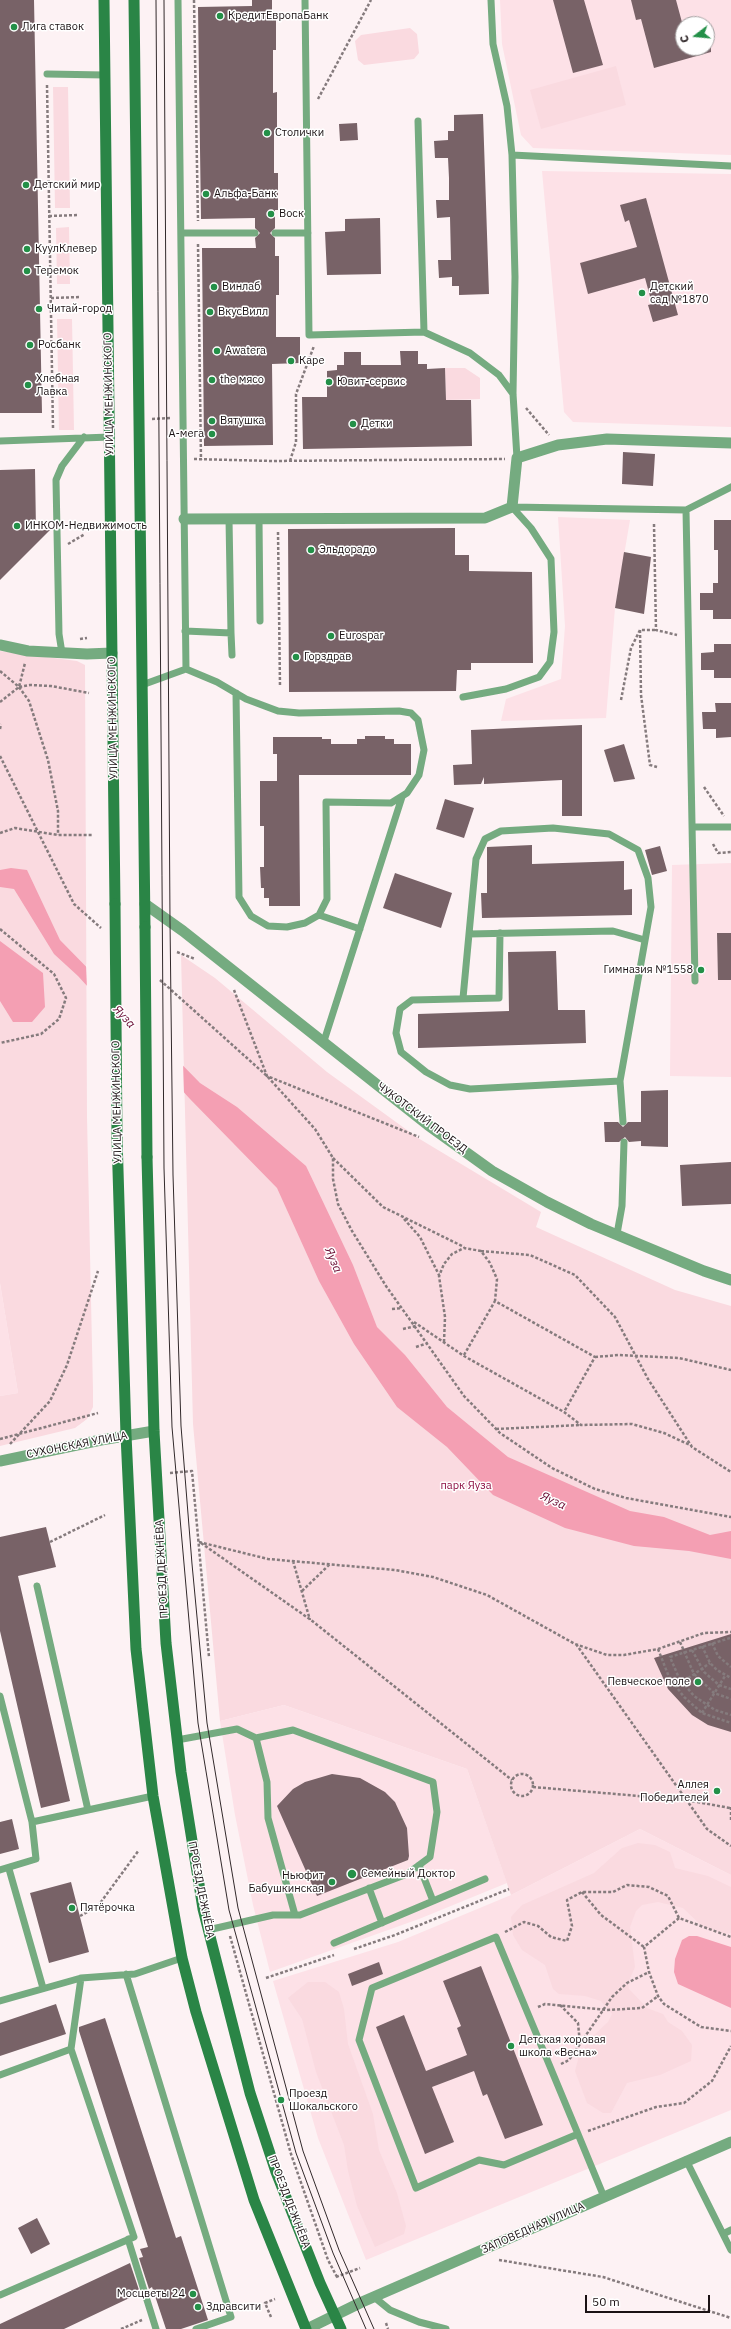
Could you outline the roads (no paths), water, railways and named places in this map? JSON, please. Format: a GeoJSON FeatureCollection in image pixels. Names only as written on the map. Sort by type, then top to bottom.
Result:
{"type":"FeatureCollection","features":[{"type":"Feature","properties":{"kind":"main road","name":"УЛИЦА МЕНЖИНСКОГО"},"geometry":{"type":"LineString","coordinates":[[104,0],[117,1137],[126,1435]]}},
{"type":"Feature","properties":{"kind":"main road"},"geometry":{"type":"LineString","coordinates":[[134,0],[147,1157],[154,1432]]}},
{"type":"Feature","properties":{"kind":"main road","name":"ПРОЕЗД ДЕЖНЁВА"},"geometry":{"type":"LineString","coordinates":[[154,1432],[166,1643],[177,1740],[201,1902],[255,2107],[276,2172],[341,2329]]}},
{"type":"Feature","properties":{"kind":"main road"},"geometry":{"type":"LineString","coordinates":[[126,1435],[136,1649],[153,1796],[182,1958],[224,2106],[254,2200],[307,2329]]}},
{"type":"Feature","properties":{"kind":"street"},"geometry":{"type":"LineString","coordinates":[[184,518],[485,518],[512,507],[518,458],[558,446],[606,439],[731,443]]}},
{"type":"Feature","properties":{"kind":"street"},"geometry":{"type":"LineString","coordinates":[[0,645],[28,651],[112,653]]}},
{"type":"Feature","properties":{"kind":"street","name":"ЧУКОТСКИЙ ПРОЕЗД"},"geometry":{"type":"LineString","coordinates":[[145,904],[184,931],[428,1126],[492,1170],[546,1202],[704,1271],[731,1280]]}},
{"type":"Feature","properties":{"kind":"street","name":"СУХОНСКАЯ УЛИЦА"},"geometry":{"type":"LineString","coordinates":[[0,1461],[126,1435],[154,1432]]}},
{"type":"Feature","properties":{"kind":"street","name":"ЗАПОВЕДНАЯ УЛИЦА"},"geometry":{"type":"LineString","coordinates":[[334,2315],[686,2160],[731,2142]]}},
{"type":"Feature","properties":{"kind":"street"},"geometry":{"type":"LineString","coordinates":[[307,2329],[334,2315]]}},
{"type":"Feature","properties":{"kind":"lane"},"geometry":{"type":"LineString","coordinates":[[178,0],[186,669]]}},
{"type":"Feature","properties":{"kind":"lane"},"geometry":{"type":"LineString","coordinates":[[305,0],[309,335],[424,332],[470,353],[499,375],[513,394]]}},
{"type":"Feature","properties":{"kind":"lane"},"geometry":{"type":"LineString","coordinates":[[491,0],[493,44],[507,106],[512,155],[515,278],[513,394],[518,458]]}},
{"type":"Feature","properties":{"kind":"lane"},"geometry":{"type":"LineString","coordinates":[[47,74],[105,75]]}},
{"type":"Feature","properties":{"kind":"lane"},"geometry":{"type":"LineString","coordinates":[[418,120],[424,332]]}},
{"type":"Feature","properties":{"kind":"lane"},"geometry":{"type":"LineString","coordinates":[[512,155],[731,166]]}},
{"type":"Feature","properties":{"kind":"lane"},"geometry":{"type":"LineString","coordinates":[[181,233],[255,233]]}},
{"type":"Feature","properties":{"kind":"lane"},"geometry":{"type":"LineString","coordinates":[[275,233],[308,233]]}},
{"type":"Feature","properties":{"kind":"lane"},"geometry":{"type":"LineString","coordinates":[[0,441],[110,436]]}},
{"type":"Feature","properties":{"kind":"lane"},"geometry":{"type":"LineString","coordinates":[[62,653],[59,634],[56,480],[62,466],[84,437]]}},
{"type":"Feature","properties":{"kind":"lane"},"geometry":{"type":"LineString","coordinates":[[512,507],[686,510],[731,487]]}},
{"type":"Feature","properties":{"kind":"lane"},"geometry":{"type":"LineString","coordinates":[[463,697],[506,689],[539,678],[550,662],[554,632],[551,559],[531,528],[512,507]]}},
{"type":"Feature","properties":{"kind":"lane"},"geometry":{"type":"LineString","coordinates":[[686,510],[695,981]]}},
{"type":"Feature","properties":{"kind":"lane"},"geometry":{"type":"LineString","coordinates":[[229,518],[232,655]]}},
{"type":"Feature","properties":{"kind":"lane"},"geometry":{"type":"LineString","coordinates":[[259,519],[260,621]]}},
{"type":"Feature","properties":{"kind":"lane"},"geometry":{"type":"LineString","coordinates":[[185,631],[231,633]]}},
{"type":"Feature","properties":{"kind":"lane"},"geometry":{"type":"LineString","coordinates":[[142,685],[186,669],[217,682],[236,694],[278,711],[299,713],[399,711],[411,713],[418,720],[424,750],[419,775],[408,793],[391,803],[326,802],[326,899],[319,916],[305,923],[287,927],[268,926],[251,916],[239,897],[236,694]]}},
{"type":"Feature","properties":{"kind":"lane"},"geometry":{"type":"LineString","coordinates":[[324,1042],[402,797]]}},
{"type":"Feature","properties":{"kind":"lane"},"geometry":{"type":"LineString","coordinates":[[692,827],[731,827]]}},
{"type":"Feature","properties":{"kind":"lane"},"geometry":{"type":"LineString","coordinates":[[463,998],[476,859],[485,839],[501,831],[553,828],[609,834],[638,850],[648,878],[651,907],[620,1081],[623,1122]]}},
{"type":"Feature","properties":{"kind":"lane"},"geometry":{"type":"LineString","coordinates":[[319,916],[360,929]]}},
{"type":"Feature","properties":{"kind":"lane"},"geometry":{"type":"LineString","coordinates":[[469,934],[613,931],[645,940]]}},
{"type":"Feature","properties":{"kind":"lane"},"geometry":{"type":"LineString","coordinates":[[500,933],[499,998],[412,1000],[400,1010],[396,1033],[402,1052],[426,1072],[450,1085],[470,1089],[620,1081]]}},
{"type":"Feature","properties":{"kind":"lane"},"geometry":{"type":"LineString","coordinates":[[617,1234],[622,1206],[624,1142]]}},
{"type":"Feature","properties":{"kind":"lane"},"geometry":{"type":"LineString","coordinates":[[37,1586],[88,1810]]}},
{"type":"Feature","properties":{"kind":"lane"},"geometry":{"type":"LineString","coordinates":[[0,1696],[32,1822],[36,1859],[9,1869],[0,1870]]}},
{"type":"Feature","properties":{"kind":"lane"},"geometry":{"type":"LineString","coordinates":[[177,1740],[237,1729],[256,1738],[293,1730],[433,1782],[437,1812],[430,1857],[407,1874],[300,1915],[273,1915],[208,1930]]}},
{"type":"Feature","properties":{"kind":"lane"},"geometry":{"type":"LineString","coordinates":[[256,1738],[267,1782],[268,1818],[295,1915]]}},
{"type":"Feature","properties":{"kind":"lane"},"geometry":{"type":"LineString","coordinates":[[32,1822],[153,1796]]}},
{"type":"Feature","properties":{"kind":"lane"},"geometry":{"type":"LineString","coordinates":[[419,1865],[433,1901]]}},
{"type":"Feature","properties":{"kind":"lane"},"geometry":{"type":"LineString","coordinates":[[9,1869],[43,1988]]}},
{"type":"Feature","properties":{"kind":"lane"},"geometry":{"type":"LineString","coordinates":[[334,1943],[485,1879]]}},
{"type":"Feature","properties":{"kind":"lane"},"geometry":{"type":"LineString","coordinates":[[369,1888],[382,1922]]}},
{"type":"Feature","properties":{"kind":"lane"},"geometry":{"type":"LineString","coordinates":[[578,2134],[504,2165],[479,2160],[416,2188],[359,2040],[372,1988],[496,1936],[604,2196]]}},
{"type":"Feature","properties":{"kind":"lane"},"geometry":{"type":"LineString","coordinates":[[0,2001],[81,1978],[135,1974],[182,1958]]}},
{"type":"Feature","properties":{"kind":"lane"},"geometry":{"type":"LineString","coordinates":[[126,1974],[231,2317],[196,2329]]}},
{"type":"Feature","properties":{"kind":"lane"},"geometry":{"type":"LineString","coordinates":[[0,2295],[134,2237],[71,2049],[81,1978]]}},
{"type":"Feature","properties":{"kind":"lane"},"geometry":{"type":"LineString","coordinates":[[0,2075],[71,2049]]}},
{"type":"Feature","properties":{"kind":"lane"},"geometry":{"type":"LineString","coordinates":[[686,2160],[731,2250]]}},
{"type":"Feature","properties":{"kind":"lane"},"geometry":{"type":"LineString","coordinates":[[723,2234],[731,2230]]}},
{"type":"Feature","properties":{"kind":"lane"},"geometry":{"type":"LineString","coordinates":[[128,2239],[156,2329]]}},
{"type":"Feature","properties":{"kind":"lane"},"geometry":{"type":"LineString","coordinates":[[374,2297],[390,2310],[419,2322],[446,2329]]}},
{"type":"Feature","properties":{"kind":"water","name":"Яуза"},"geometry":{"type":"Polygon","coordinates":[[[11,868],[27,870],[60,940],[200,1083],[237,1107],[306,1166],[353,1265],[377,1327],[405,1355],[447,1407],[508,1457],[630,1511],[664,1517],[710,1535],[731,1531],[731,1559],[689,1551],[634,1546],[565,1528],[493,1495],[447,1447],[397,1407],[354,1344],[319,1281],[277,1188],[190,1099],[78,976],[54,954],[14,889],[0,887],[0,870],[11,868]]]}},
{"type":"Feature","properties":{"kind":"water"},"geometry":{"type":"Polygon","coordinates":[[[0,941],[43,973],[45,1007],[32,1022],[13,1022],[0,1001],[0,941]]]}},
{"type":"Feature","properties":{"kind":"water"},"geometry":{"type":"Polygon","coordinates":[[[689,1936],[697,1936],[731,1947],[731,2008],[678,1984],[674,1972],[675,1959],[682,1940],[689,1936]]]}},
{"type":"Feature","properties":{"kind":"tram line"},"geometry":{"type":"LineString","coordinates":[[156,0],[164,1168],[172,1427],[198,1723],[229,1910],[296,2153],[333,2253],[366,2329]]}},
{"type":"Feature","properties":{"kind":"tram line"},"geometry":{"type":"LineString","coordinates":[[164,0],[173,1175],[181,1426],[192,1564],[207,1723],[238,1908],[303,2151],[339,2250],[374,2329]]}},
{"type":"Feature","properties":{"kind":"place","name":"КредитЕвропаБанк"},"geometry":{"type":"Point","coordinates":[220,16]}},
{"type":"Feature","properties":{"kind":"place","name":"Лига ставок"},"geometry":{"type":"Point","coordinates":[14,27]}},
{"type":"Feature","properties":{"kind":"place","name":"Столички"},"geometry":{"type":"Point","coordinates":[267,133]}},
{"type":"Feature","properties":{"kind":"place","name":"Детский мир"},"geometry":{"type":"Point","coordinates":[26,185]}},
{"type":"Feature","properties":{"kind":"place","name":"Альфа-Банк"},"geometry":{"type":"Point","coordinates":[206,194]}},
{"type":"Feature","properties":{"kind":"place","name":"Воск"},"geometry":{"type":"Point","coordinates":[271,214]}},
{"type":"Feature","properties":{"kind":"place","name":"КуулКлевер"},"geometry":{"type":"Point","coordinates":[27,249]}},
{"type":"Feature","properties":{"kind":"place","name":"Теремок"},"geometry":{"type":"Point","coordinates":[27,271]}},
{"type":"Feature","properties":{"kind":"place","name":"Винлаб"},"geometry":{"type":"Point","coordinates":[214,287]}},
{"type":"Feature","properties":{"kind":"place","name":"Детский сад №1870"},"geometry":{"type":"Point","coordinates":[642,293]}},
{"type":"Feature","properties":{"kind":"place","name":"Читай-город"},"geometry":{"type":"Point","coordinates":[39,309]}},
{"type":"Feature","properties":{"kind":"place","name":"ВкусВилл"},"geometry":{"type":"Point","coordinates":[210,312]}},
{"type":"Feature","properties":{"kind":"place","name":"Росбанк"},"geometry":{"type":"Point","coordinates":[30,345]}},
{"type":"Feature","properties":{"kind":"place","name":"Awatera"},"geometry":{"type":"Point","coordinates":[217,351]}},
{"type":"Feature","properties":{"kind":"place","name":"Каре"},"geometry":{"type":"Point","coordinates":[291,361]}},
{"type":"Feature","properties":{"kind":"place","name":"the мясо"},"geometry":{"type":"Point","coordinates":[212,380]}},
{"type":"Feature","properties":{"kind":"place","name":"Ювит-сервис"},"geometry":{"type":"Point","coordinates":[329,382]}},
{"type":"Feature","properties":{"kind":"place","name":"Хлебная Лавка"},"geometry":{"type":"Point","coordinates":[28,385]}},
{"type":"Feature","properties":{"kind":"place","name":"Вятушка"},"geometry":{"type":"Point","coordinates":[212,421]}},
{"type":"Feature","properties":{"kind":"place","name":"Детки"},"geometry":{"type":"Point","coordinates":[353,424]}},
{"type":"Feature","properties":{"kind":"place","name":"А-мега"},"geometry":{"type":"Point","coordinates":[212,434]}},
{"type":"Feature","properties":{"kind":"place","name":"ИНКОМ-Недвижимость"},"geometry":{"type":"Point","coordinates":[17,526]}},
{"type":"Feature","properties":{"kind":"place","name":"Эльдорадо"},"geometry":{"type":"Point","coordinates":[311,550]}},
{"type":"Feature","properties":{"kind":"place","name":"Eurospar"},"geometry":{"type":"Point","coordinates":[331,636]}},
{"type":"Feature","properties":{"kind":"place","name":"Горздрав"},"geometry":{"type":"Point","coordinates":[296,657]}},
{"type":"Feature","properties":{"kind":"place","name":"Гимназия №1558"},"geometry":{"type":"Point","coordinates":[701,970]}},
{"type":"Feature","properties":{"kind":"place","name":"Певческое поле"},"geometry":{"type":"Point","coordinates":[698,1682]}},
{"type":"Feature","properties":{"kind":"place","name":"Аллея Победителей"},"geometry":{"type":"Point","coordinates":[717,1791]}},
{"type":"Feature","properties":{"kind":"place","name":"Семейный Доктор"},"geometry":{"type":"Point","coordinates":[352,1874]}},
{"type":"Feature","properties":{"kind":"place","name":"Ньюфит Бабушкинская"},"geometry":{"type":"Point","coordinates":[332,1882]}},
{"type":"Feature","properties":{"kind":"place","name":"Пятёрочка"},"geometry":{"type":"Point","coordinates":[72,1908]}},
{"type":"Feature","properties":{"kind":"place","name":"Детская хоровая школа «Весна»"},"geometry":{"type":"Point","coordinates":[511,2046]}},
{"type":"Feature","properties":{"kind":"place","name":"Проезд Шокальского"},"geometry":{"type":"Point","coordinates":[281,2100]}},
{"type":"Feature","properties":{"kind":"place","name":"Мосцветы 24"},"geometry":{"type":"Point","coordinates":[193,2294]}},
{"type":"Feature","properties":{"kind":"place","name":"Здравсити"},"geometry":{"type":"Point","coordinates":[198,2307]}},
{"type":"Feature","properties":{"kind":"park label","name":"парк Яуза"},"geometry":{"type":"Point","coordinates":[466,1486]}}]}
